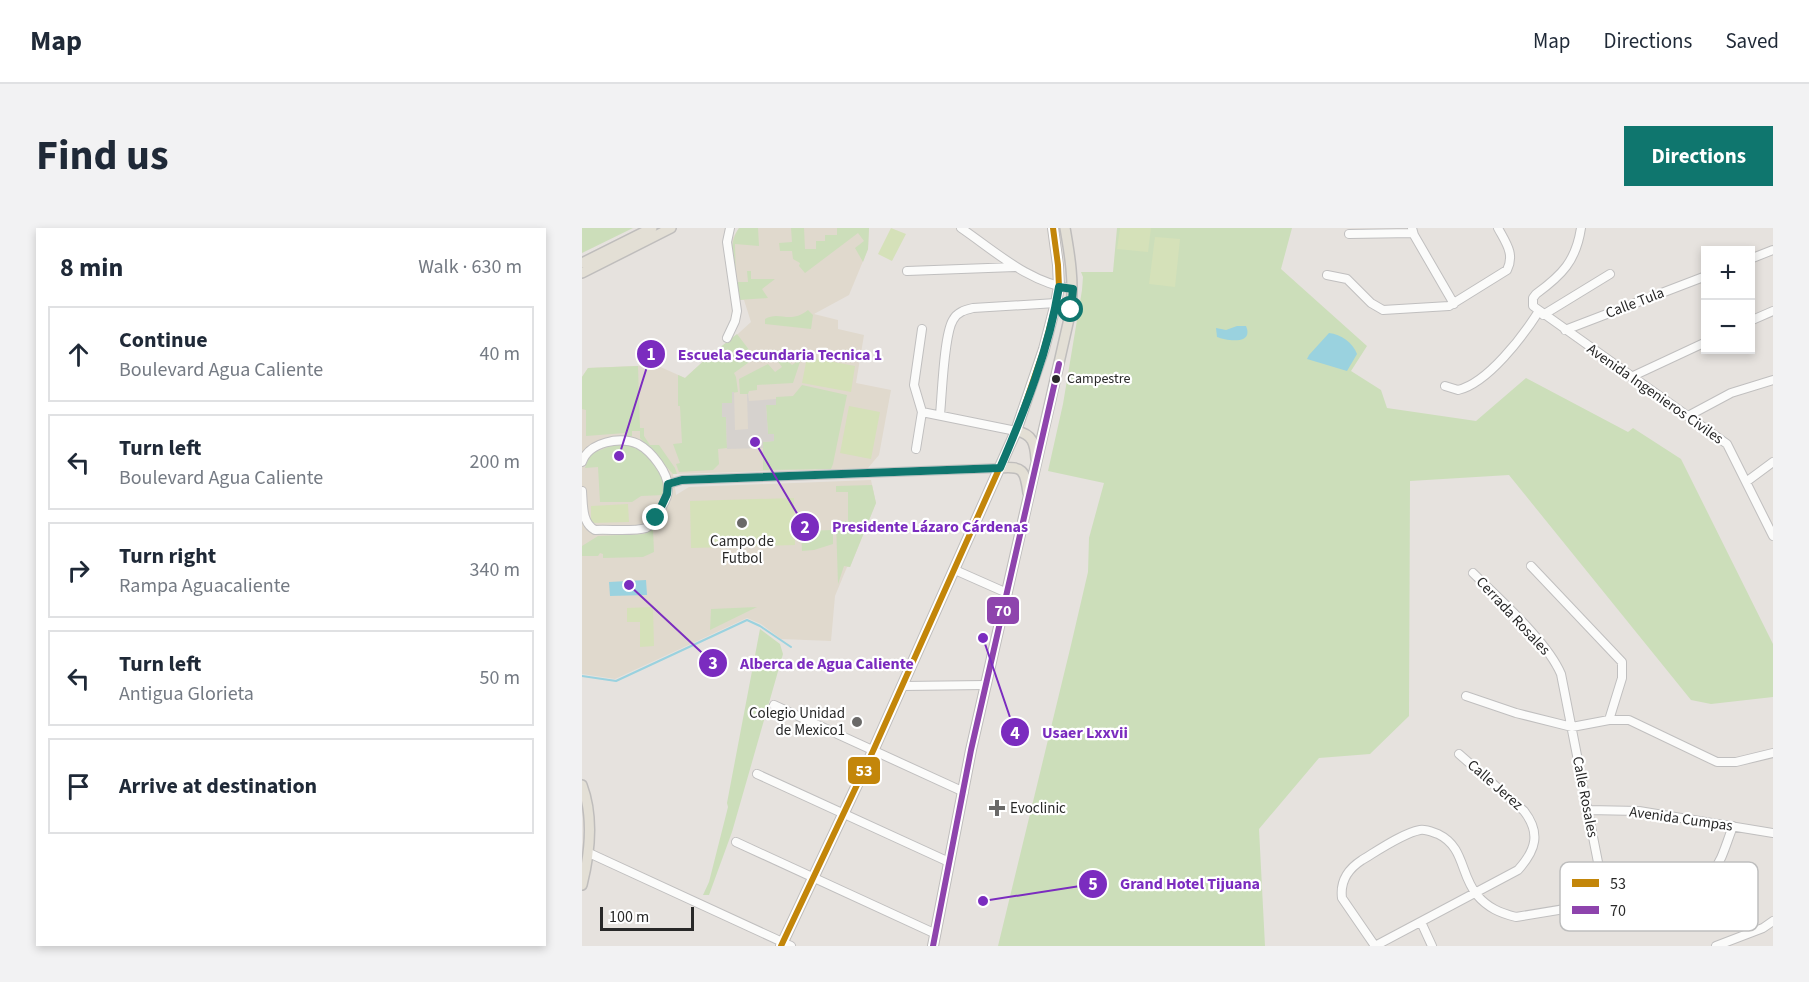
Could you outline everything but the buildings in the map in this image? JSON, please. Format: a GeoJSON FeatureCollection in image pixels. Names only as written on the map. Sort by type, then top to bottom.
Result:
{"type":"FeatureCollection","features":[{"type":"Feature","properties":{"kind":"main road"},"geometry":{"type":"LineString","coordinates":[[582,263],[652,228]]}},
{"type":"Feature","properties":{"kind":"main road"},"geometry":{"type":"LineString","coordinates":[[582,273],[671,228]]}},
{"type":"Feature","properties":{"kind":"main road"},"geometry":{"type":"LineString","coordinates":[[785,945],[812,878],[903,686],[1016,431],[1052,324],[1059,287],[1053,228]]}},
{"type":"Feature","properties":{"kind":"main road"},"geometry":{"type":"LineString","coordinates":[[933,946],[986,685],[1071,310],[1073,289],[1065,228]]}},
{"type":"Feature","properties":{"kind":"main road"},"geometry":{"type":"LineString","coordinates":[[1016,431],[1025,433],[1033,440],[1037,464]]}},
{"type":"Feature","properties":{"kind":"main road"},"geometry":{"type":"LineString","coordinates":[[1000,468],[1020,469],[1024,474],[1028,501]]}},
{"type":"Feature","properties":{"kind":"main road"},"geometry":{"type":"LineString","coordinates":[[582,785],[589,816],[589,853],[582,885]]}},
{"type":"Feature","properties":{"kind":"street"},"geometry":{"type":"LineString","coordinates":[[727,338],[737,311],[727,242],[730,228]]}},
{"type":"Feature","properties":{"kind":"street"},"geometry":{"type":"LineString","coordinates":[[961,228],[1015,267],[1059,287],[1073,289]]}},
{"type":"Feature","properties":{"kind":"street"},"geometry":{"type":"LineString","coordinates":[[1327,275],[1347,279],[1371,303],[1383,310],[1442,308],[1454,304],[1506,270],[1511,262],[1511,255],[1498,228]]}},
{"type":"Feature","properties":{"kind":"street","name":"Avenida Ingenieros Civiles"},"geometry":{"type":"LineString","coordinates":[[1581,228],[1573,257],[1563,272],[1536,294],[1532,302],[1541,313],[1727,444],[1773,536]]}},
{"type":"Feature","properties":{"kind":"street"},"geometry":{"type":"LineString","coordinates":[[1348,234],[1413,230],[1454,304]]}},
{"type":"Feature","properties":{"kind":"street"},"geometry":{"type":"LineString","coordinates":[[1755,257],[1773,250]]}},
{"type":"Feature","properties":{"kind":"street"},"geometry":{"type":"LineString","coordinates":[[907,271],[1015,267]]}},
{"type":"Feature","properties":{"kind":"street"},"geometry":{"type":"LineString","coordinates":[[1445,386],[1458,390],[1476,381],[1519,342],[1541,313],[1610,274]]}},
{"type":"Feature","properties":{"kind":"street","name":"Calle Tula"},"geometry":{"type":"LineString","coordinates":[[1566,330],[1701,278]]}},
{"type":"Feature","properties":{"kind":"street"},"geometry":{"type":"LineString","coordinates":[[940,415],[948,332],[955,317],[962,311],[973,308],[1056,303]]}},
{"type":"Feature","properties":{"kind":"street"},"geometry":{"type":"LineString","coordinates":[[1755,319],[1773,311]]}},
{"type":"Feature","properties":{"kind":"street"},"geometry":{"type":"LineString","coordinates":[[916,449],[922,412],[914,385],[922,329]]}},
{"type":"Feature","properties":{"kind":"street"},"geometry":{"type":"LineString","coordinates":[[1631,377],[1701,344]]}},
{"type":"Feature","properties":{"kind":"street"},"geometry":{"type":"LineString","coordinates":[[1688,416],[1731,393],[1773,380]]}},
{"type":"Feature","properties":{"kind":"street"},"geometry":{"type":"LineString","coordinates":[[922,412],[1016,431]]}},
{"type":"Feature","properties":{"kind":"street"},"geometry":{"type":"LineString","coordinates":[[582,462],[595,446],[609,442],[630,442],[645,450],[656,461],[665,474],[668,484],[667,494],[656,518],[646,528],[636,529],[595,530],[590,528],[583,519],[582,491]]}},
{"type":"Feature","properties":{"kind":"street"},"geometry":{"type":"LineString","coordinates":[[1746,482],[1773,462]]}},
{"type":"Feature","properties":{"kind":"street"},"geometry":{"type":"LineString","coordinates":[[668,484],[691,480],[1000,468]]}},
{"type":"Feature","properties":{"kind":"street"},"geometry":{"type":"LineString","coordinates":[[1531,566],[1622,662],[1622,678],[1609,720]]}},
{"type":"Feature","properties":{"kind":"street"},"geometry":{"type":"LineString","coordinates":[[955,570],[1006,593]]}},
{"type":"Feature","properties":{"kind":"street","name":"Cerrada Rosales"},"geometry":{"type":"LineString","coordinates":[[1473,573],[1557,663],[1564,684],[1572,727]]}},
{"type":"Feature","properties":{"kind":"street"},"geometry":{"type":"LineString","coordinates":[[903,686],[986,685]]}},
{"type":"Feature","properties":{"kind":"street"},"geometry":{"type":"LineString","coordinates":[[1466,696],[1516,713],[1572,727],[1621,719],[1638,724],[1717,762],[1736,762],[1773,753]]}},
{"type":"Feature","properties":{"kind":"street"},"geometry":{"type":"LineString","coordinates":[[774,705],[964,792]]}},
{"type":"Feature","properties":{"kind":"street","name":"Calle Rosales"},"geometry":{"type":"LineString","coordinates":[[1572,727],[1598,862]]}},
{"type":"Feature","properties":{"kind":"street","name":"Calle Jerez"},"geometry":{"type":"LineString","coordinates":[[1375,946],[1518,870],[1532,850],[1535,840],[1534,828],[1524,811],[1459,754]]}},
{"type":"Feature","properties":{"kind":"street"},"geometry":{"type":"LineString","coordinates":[[757,774],[949,862]]}},
{"type":"Feature","properties":{"kind":"street","name":"Avenida Cumpas"},"geometry":{"type":"LineString","coordinates":[[1588,810],[1639,811],[1773,833]]}},
{"type":"Feature","properties":{"kind":"street"},"geometry":{"type":"LineString","coordinates":[[1720,862],[1732,826]]}},
{"type":"Feature","properties":{"kind":"street"},"geometry":{"type":"LineString","coordinates":[[1375,946],[1342,898],[1343,878],[1359,862],[1420,830],[1431,831],[1449,839],[1455,847],[1476,894],[1495,911],[1516,917],[1560,910]]}},
{"type":"Feature","properties":{"kind":"street"},"geometry":{"type":"LineString","coordinates":[[736,842],[936,934]]}},
{"type":"Feature","properties":{"kind":"street"},"geometry":{"type":"LineString","coordinates":[[589,853],[785,945]]}},
{"type":"Feature","properties":{"kind":"street"},"geometry":{"type":"LineString","coordinates":[[1758,930],[1773,921]]}},
{"type":"Feature","properties":{"kind":"street"},"geometry":{"type":"LineString","coordinates":[[1421,922],[1432,946]]}},
{"type":"Feature","properties":{"kind":"street"},"geometry":{"type":"LineString","coordinates":[[1716,946],[1755,931]]}},
{"type":"Feature","properties":{"kind":"shaded area"},"geometry":{"type":"Polygon","coordinates":[[[739,228],[869,228],[868,249],[849,295],[814,314],[838,320],[838,329],[864,335],[856,383],[891,390],[879,455],[868,468],[673,474],[676,495],[689,487],[871,480],[876,503],[850,567],[847,567],[835,596],[831,641],[781,639],[761,624],[747,618],[615,679],[582,674],[582,377],[588,368],[656,365],[685,378],[751,322],[744,300],[738,300],[736,288],[732,239],[739,228]]]}},
{"type":"Feature","properties":{"kind":"shaded area"},"geometry":{"type":"Polygon","coordinates":[[[732,392],[734,392],[735,430],[748,429],[747,394],[749,401],[776,399],[776,405],[766,405],[768,434],[774,434],[774,441],[763,442],[763,448],[727,449],[726,417],[722,417],[722,403],[732,403],[732,392]]]}},
{"type":"Feature","properties":{"kind":"green space"},"geometry":{"type":"Polygon","coordinates":[[[582,228],[633,228],[582,253],[582,228]]]}},
{"type":"Feature","properties":{"kind":"green space"},"geometry":{"type":"Polygon","coordinates":[[[739,228],[758,228],[759,246],[735,244],[736,282],[748,282],[747,271],[751,271],[751,279],[775,279],[762,289],[768,298],[738,300],[732,254],[739,228]]]}},
{"type":"Feature","properties":{"kind":"green space"},"geometry":{"type":"Polygon","coordinates":[[[791,228],[804,228],[805,249],[816,249],[816,241],[825,241],[825,235],[837,235],[837,228],[869,228],[868,249],[863,262],[855,248],[864,241],[858,233],[805,273],[799,266],[800,263],[793,259],[792,251],[780,251],[779,243],[792,242],[791,228]]]}},
{"type":"Feature","properties":{"kind":"green space"},"geometry":{"type":"Polygon","coordinates":[[[891,228],[906,234],[892,261],[878,254],[891,228]]]}},
{"type":"Feature","properties":{"kind":"green space"},"geometry":{"type":"Polygon","coordinates":[[[1117,228],[1292,228],[1281,269],[1367,346],[1351,371],[1381,390],[1387,408],[1476,421],[1526,378],[1628,432],[1633,428],[1681,459],[1773,644],[1773,697],[1711,704],[1691,700],[1509,475],[1410,481],[1409,716],[1370,754],[1319,758],[1259,829],[1265,946],[998,946],[1088,572],[1089,538],[1104,483],[1048,471],[1063,404],[1082,290],[1081,272],[1113,272],[1117,228]]]}},
{"type":"Feature","properties":{"kind":"green space"},"geometry":{"type":"Polygon","coordinates":[[[1120,228],[1151,228],[1148,252],[1117,249],[1120,228]]]}},
{"type":"Feature","properties":{"kind":"green space"},"geometry":{"type":"Polygon","coordinates":[[[1155,237],[1180,239],[1175,287],[1149,284],[1155,237]]]}},
{"type":"Feature","properties":{"kind":"green space"},"geometry":{"type":"Polygon","coordinates":[[[808,310],[813,315],[811,329],[765,324],[765,319],[770,317],[790,317],[808,310]]]}},
{"type":"Feature","properties":{"kind":"green space"},"geometry":{"type":"Polygon","coordinates":[[[737,334],[753,355],[752,360],[734,373],[738,392],[732,393],[732,403],[722,403],[722,417],[726,417],[727,448],[718,449],[719,464],[713,470],[679,472],[676,464],[680,463],[673,444],[682,443],[680,406],[678,406],[678,375],[685,378],[737,334]]]}},
{"type":"Feature","properties":{"kind":"green space"},"geometry":{"type":"Polygon","coordinates":[[[784,357],[792,365],[801,359],[793,383],[757,385],[757,390],[749,391],[748,394],[740,394],[739,379],[768,364],[775,372],[782,367],[777,360],[784,357]]]}},
{"type":"Feature","properties":{"kind":"green space"},"geometry":{"type":"Polygon","coordinates":[[[807,357],[855,366],[851,392],[802,383],[807,357]]]}},
{"type":"Feature","properties":{"kind":"green space"},"geometry":{"type":"Polygon","coordinates":[[[638,366],[640,428],[644,428],[644,436],[650,445],[659,445],[677,474],[673,474],[640,438],[640,431],[632,431],[632,436],[626,436],[625,433],[586,436],[586,410],[582,409],[582,377],[588,368],[638,366]]]}},
{"type":"Feature","properties":{"kind":"green space"},"geometry":{"type":"Polygon","coordinates":[[[802,385],[847,395],[831,469],[763,470],[763,442],[774,441],[768,434],[766,405],[776,405],[776,397],[793,396],[802,385]]]}},
{"type":"Feature","properties":{"kind":"green space"},"geometry":{"type":"Polygon","coordinates":[[[849,406],[880,412],[871,459],[840,453],[849,406]]]}},
{"type":"Feature","properties":{"kind":"green space"},"geometry":{"type":"Polygon","coordinates":[[[613,445],[633,445],[642,449],[663,476],[664,495],[641,496],[632,502],[600,502],[598,467],[585,468],[590,452],[613,445]]]}},
{"type":"Feature","properties":{"kind":"green space"},"geometry":{"type":"Polygon","coordinates":[[[872,485],[876,503],[850,567],[844,566],[838,584],[836,522],[848,521],[848,492],[836,492],[836,486],[872,485]]]}},
{"type":"Feature","properties":{"kind":"green space","name":"Campo de Futbol"},"geometry":{"type":"Polygon","coordinates":[[[794,498],[795,545],[691,548],[690,501],[794,498]]]}},
{"type":"Feature","properties":{"kind":"green space"},"geometry":{"type":"Polygon","coordinates":[[[628,504],[629,522],[591,523],[591,506],[628,504]]]}},
{"type":"Feature","properties":{"kind":"green space"},"geometry":{"type":"Polygon","coordinates":[[[653,529],[654,552],[643,557],[603,558],[603,554],[600,553],[598,556],[582,556],[582,546],[598,536],[644,534],[653,529]]]}},
{"type":"Feature","properties":{"kind":"green space"},"geometry":{"type":"Polygon","coordinates":[[[833,530],[833,544],[802,551],[801,531],[833,530]]]}},
{"type":"Feature","properties":{"kind":"green space"},"geometry":{"type":"Polygon","coordinates":[[[653,607],[654,646],[640,647],[640,622],[627,622],[627,608],[653,607]]]}},
{"type":"Feature","properties":{"kind":"green space"},"geometry":{"type":"Polygon","coordinates":[[[757,607],[710,630],[711,609],[757,607]]]}},
{"type":"Feature","properties":{"kind":"green space"},"geometry":{"type":"Polygon","coordinates":[[[760,629],[780,644],[783,654],[732,832],[709,895],[703,895],[709,882],[728,807],[760,629]]]}},
{"type":"Feature","properties":{"kind":"water"},"geometry":{"type":"Polygon","coordinates":[[[1246,326],[1247,332],[1243,339],[1227,340],[1217,337],[1216,328],[1226,330],[1246,326]]]}},
{"type":"Feature","properties":{"kind":"water"},"geometry":{"type":"Polygon","coordinates":[[[1329,333],[1342,337],[1350,343],[1357,354],[1347,371],[1307,359],[1329,333]]]}},
{"type":"Feature","properties":{"kind":"water"},"geometry":{"type":"Polygon","coordinates":[[[646,580],[647,595],[610,596],[609,582],[646,580]]]}},
{"type":"Feature","properties":{"kind":"waterway"},"geometry":{"type":"LineString","coordinates":[[582,676],[616,681],[747,620],[791,647]]}},
{"type":"Feature","properties":{"kind":"transit line","name":"53"},"geometry":{"type":"LineString","coordinates":[[781,946],[873,751],[1016,431],[1044,349],[1059,287],[1053,228]]}},
{"type":"Feature","properties":{"kind":"transit line","name":"70"},"geometry":{"type":"LineString","coordinates":[[933,946],[971,750],[1059,364]]}},
{"type":"Feature","properties":{"kind":"place","name":"Campestre"},"geometry":{"type":"Point","coordinates":[1056,379]}},
{"type":"Feature","properties":{"kind":"place","name":"Presidente Lázaro Cárdenas"},"geometry":{"type":"Point","coordinates":[755,442]}},
{"type":"Feature","properties":{"kind":"place","name":"Escuela Secundaria Tecnica 1"},"geometry":{"type":"Point","coordinates":[619,456]}},
{"type":"Feature","properties":{"kind":"place","name":"Campo de Futbol"},"geometry":{"type":"Point","coordinates":[742,523]}},
{"type":"Feature","properties":{"kind":"place","name":"Alberca de Agua Caliente"},"geometry":{"type":"Point","coordinates":[629,585]}},
{"type":"Feature","properties":{"kind":"place","name":"Usaer Lxxvii"},"geometry":{"type":"Point","coordinates":[983,638]}},
{"type":"Feature","properties":{"kind":"place","name":"Colegio Unidad de Mexico1"},"geometry":{"type":"Point","coordinates":[857,722]}},
{"type":"Feature","properties":{"kind":"place","name":"Evoclinic"},"geometry":{"type":"Point","coordinates":[997,808]}},
{"type":"Feature","properties":{"kind":"place","name":"Grand Hotel Tijuana"},"geometry":{"type":"Point","coordinates":[983,901]}},
{"type":"Feature","properties":{"kind":"route"},"geometry":{"type":"LineString","coordinates":[[656,518],[667,494],[668,484],[682,480],[1000,468],[1025,408],[1052,324],[1059,287],[1073,289],[1071,310]]}}]}
